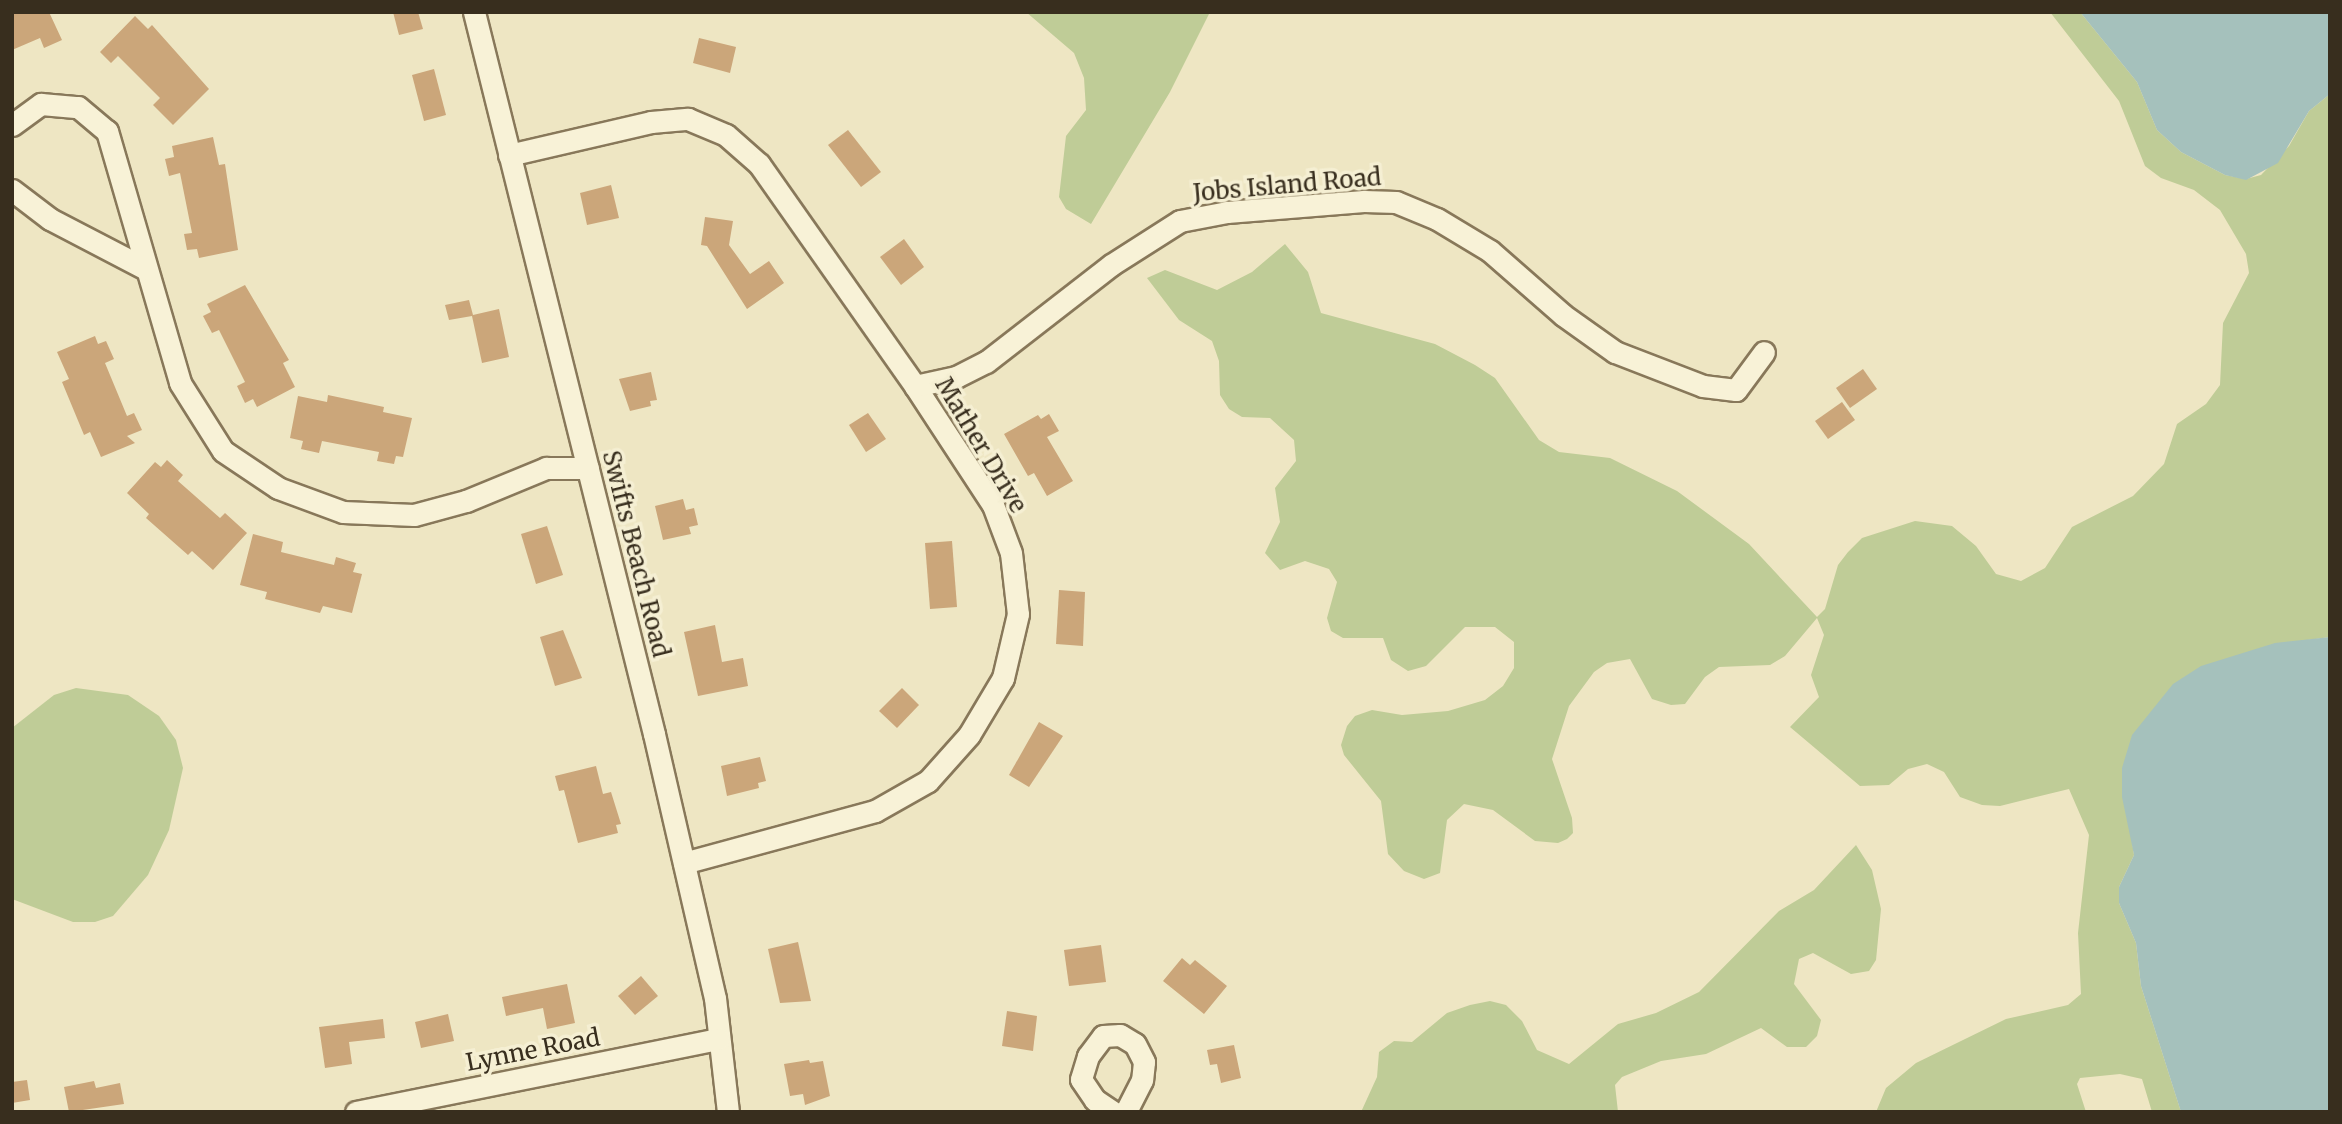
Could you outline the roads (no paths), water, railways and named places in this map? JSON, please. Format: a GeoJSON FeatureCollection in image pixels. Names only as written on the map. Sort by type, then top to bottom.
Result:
{"type":"FeatureCollection","features":[{"type":"Feature","properties":{"kind":"street","name":"Swifts Beach Road"},"geometry":{"type":"LineString","coordinates":[[474,12],[684,863],[719,1039],[728,1112]]}},
{"type":"Feature","properties":{"kind":"street"},"geometry":{"type":"LineString","coordinates":[[12,125],[41,104],[78,107],[107,131],[180,383],[223,451],[278,488],[343,512],[414,516],[466,501],[546,468],[588,468]]}},
{"type":"Feature","properties":{"kind":"street","name":"Mather Drive"},"geometry":{"type":"LineString","coordinates":[[509,155],[651,122],[688,120],[726,135],[759,164],[915,386],[993,505],[1011,552],[1018,614],[1003,678],[970,735],[917,787],[875,811],[684,863]]}},
{"type":"Feature","properties":{"kind":"street"},"geometry":{"type":"LineString","coordinates":[[12,190],[50,219],[146,269]]}},
{"type":"Feature","properties":{"kind":"street","name":"Jobs Island Road"},"geometry":{"type":"LineString","coordinates":[[915,386],[956,377],[986,362],[1120,258],[1180,221],[1227,212],[1372,201],[1415,209],[1471,238],[1615,352],[1703,386],[1736,390],[1764,352]]}},
{"type":"Feature","properties":{"kind":"street"},"geometry":{"type":"LineString","coordinates":[[1113,1112],[1095,1100],[1081,1079],[1088,1056],[1103,1037],[1120,1035],[1135,1044],[1144,1062],[1142,1080],[1126,1112]]}},
{"type":"Feature","properties":{"kind":"street","name":"Lynne Road"},"geometry":{"type":"LineString","coordinates":[[356,1112],[719,1039]]}},
{"type":"Feature","properties":{"kind":"water"},"geometry":{"type":"Polygon","coordinates":[[[2080,12],[2330,12],[2330,94],[2309,111],[2278,163],[2246,180],[2225,175],[2181,152],[2157,130],[2137,82],[2080,12]]]}},
{"type":"Feature","properties":{"kind":"water"},"geometry":{"type":"Polygon","coordinates":[[[2330,637],[2330,1112],[2181,1112],[2141,986],[2136,943],[2119,903],[2119,887],[2134,855],[2122,797],[2122,768],[2132,735],[2173,684],[2201,666],[2275,643],[2330,637]]]}}]}
